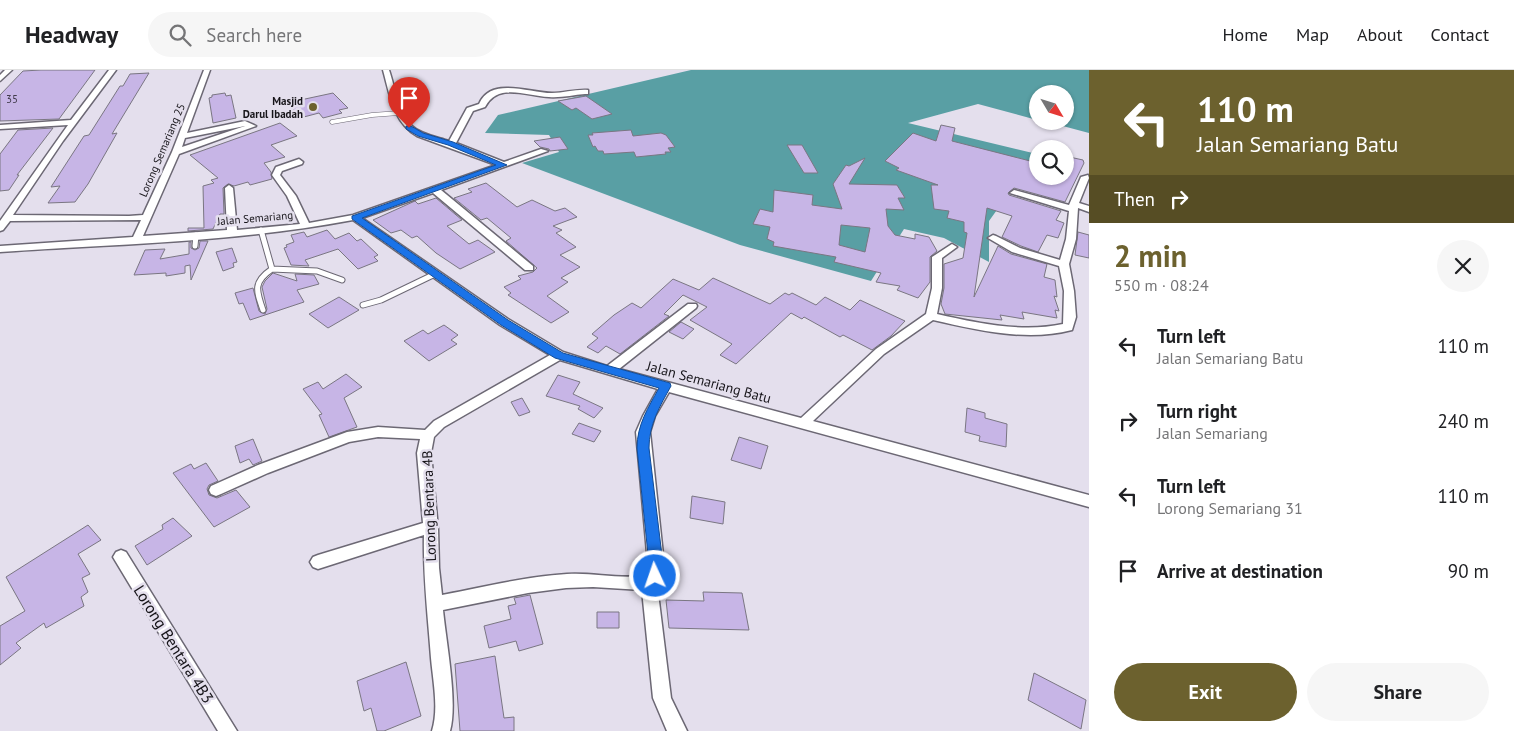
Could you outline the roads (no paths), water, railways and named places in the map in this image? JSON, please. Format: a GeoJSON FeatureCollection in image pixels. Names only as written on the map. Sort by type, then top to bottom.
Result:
{"type":"FeatureCollection","features":[{"type":"Feature","properties":{"kind":"street"},"geometry":{"type":"LineString","coordinates":[[0,79],[9,70]]}},
{"type":"Feature","properties":{"kind":"street"},"geometry":{"type":"LineString","coordinates":[[0,228],[113,70]]}},
{"type":"Feature","properties":{"kind":"street","name":"Lorong Semariang 25"},"geometry":{"type":"LineString","coordinates":[[137,239],[176,152],[207,70]]}},
{"type":"Feature","properties":{"kind":"street"},"geometry":{"type":"LineString","coordinates":[[386,70],[399,113],[409,128],[420,134],[503,165]]}},
{"type":"Feature","properties":{"kind":"street"},"geometry":{"type":"LineString","coordinates":[[451,144],[470,110],[482,105],[486,95],[493,91],[508,90],[549,95],[585,92]]}},
{"type":"Feature","properties":{"kind":"street"},"geometry":{"type":"LineString","coordinates":[[0,127],[74,122]]}},
{"type":"Feature","properties":{"kind":"street"},"geometry":{"type":"LineString","coordinates":[[176,152],[252,126],[245,122],[182,136]]}},
{"type":"Feature","properties":{"kind":"street","name":"Jalan Semariang"},"geometry":{"type":"LineString","coordinates":[[0,250],[232,233],[306,226],[356,217],[544,152]]}},
{"type":"Feature","properties":{"kind":"street"},"geometry":{"type":"LineString","coordinates":[[299,162],[279,170],[276,174],[291,196],[306,226]]}},
{"type":"Feature","properties":{"kind":"street"},"geometry":{"type":"LineString","coordinates":[[804,423],[849,378],[908,329],[931,316],[966,324],[1046,331],[1068,326],[1070,317],[1069,291],[1064,264],[1071,239],[1073,207],[1085,177]]}},
{"type":"Feature","properties":{"kind":"street"},"geometry":{"type":"LineString","coordinates":[[229,188],[232,233]]}},
{"type":"Feature","properties":{"kind":"street"},"geometry":{"type":"LineString","coordinates":[[435,190],[529,268]]}},
{"type":"Feature","properties":{"kind":"street"},"geometry":{"type":"LineString","coordinates":[[1014,193],[1089,209]]}},
{"type":"Feature","properties":{"kind":"street"},"geometry":{"type":"LineString","coordinates":[[7,218],[129,219],[146,217]]}},
{"type":"Feature","properties":{"kind":"street","name":"Jalan Semariang Batu"},"geometry":{"type":"LineString","coordinates":[[356,217],[504,322],[559,355],[609,371],[1089,502]]}},
{"type":"Feature","properties":{"kind":"street"},"geometry":{"type":"LineString","coordinates":[[993,238],[1016,250],[1064,264]]}},
{"type":"Feature","properties":{"kind":"street"},"geometry":{"type":"LineString","coordinates":[[931,316],[937,288],[937,257],[952,247]]}},
{"type":"Feature","properties":{"kind":"street"},"geometry":{"type":"LineString","coordinates":[[609,371],[692,306]]}},
{"type":"Feature","properties":{"kind":"street","name":"Lorong Bentara 4B"},"geometry":{"type":"LineString","coordinates":[[441,731],[443,724],[443,693],[431,568],[431,529],[424,453],[428,435],[438,424],[559,355]]}},
{"type":"Feature","properties":{"kind":"street"},"geometry":{"type":"LineString","coordinates":[[435,604],[535,584],[586,580],[649,582],[655,576],[656,564],[643,448],[643,432],[649,416],[666,386]]}},
{"type":"Feature","properties":{"kind":"street"},"geometry":{"type":"LineString","coordinates":[[216,490],[263,469],[347,437],[378,432],[428,435]]}},
{"type":"Feature","properties":{"kind":"street"},"geometry":{"type":"LineString","coordinates":[[318,562],[420,529],[431,529]]}},
{"type":"Feature","properties":{"kind":"street","name":"Lorong Bentara 4B3"},"geometry":{"type":"LineString","coordinates":[[121,557],[228,731]]}},
{"type":"Feature","properties":{"kind":"street"},"geometry":{"type":"LineString","coordinates":[[649,582],[662,698],[678,731]]}},
{"type":"Feature","properties":{"kind":"lane"},"geometry":{"type":"LineString","coordinates":[[332,122],[372,115],[399,113]]}},
{"type":"Feature","properties":{"kind":"lane"},"geometry":{"type":"LineString","coordinates":[[261,230],[272,269]]}},
{"type":"Feature","properties":{"kind":"lane"},"geometry":{"type":"LineString","coordinates":[[195,246],[196,235]]}},
{"type":"Feature","properties":{"kind":"lane"},"geometry":{"type":"LineString","coordinates":[[263,310],[255,288],[272,269],[316,270],[330,273],[342,280]]}},
{"type":"Feature","properties":{"kind":"lane"},"geometry":{"type":"LineString","coordinates":[[362,305],[381,300],[435,274]]}},
{"type":"Feature","properties":{"kind":"water"},"geometry":{"type":"Polygon","coordinates":[[[691,70],[1089,70],[1089,133],[1074,129],[1074,85],[1029,85],[1029,118],[978,104],[908,123],[1029,152],[1029,165],[989,221],[989,262],[944,238],[904,229],[871,281],[740,245],[522,163],[559,152],[549,135],[485,133],[498,115],[691,70]]]}},
{"type":"Feature","properties":{"kind":"place","name":"Masjid Darul Ibadah"},"geometry":{"type":"Point","coordinates":[313,107]}}]}
